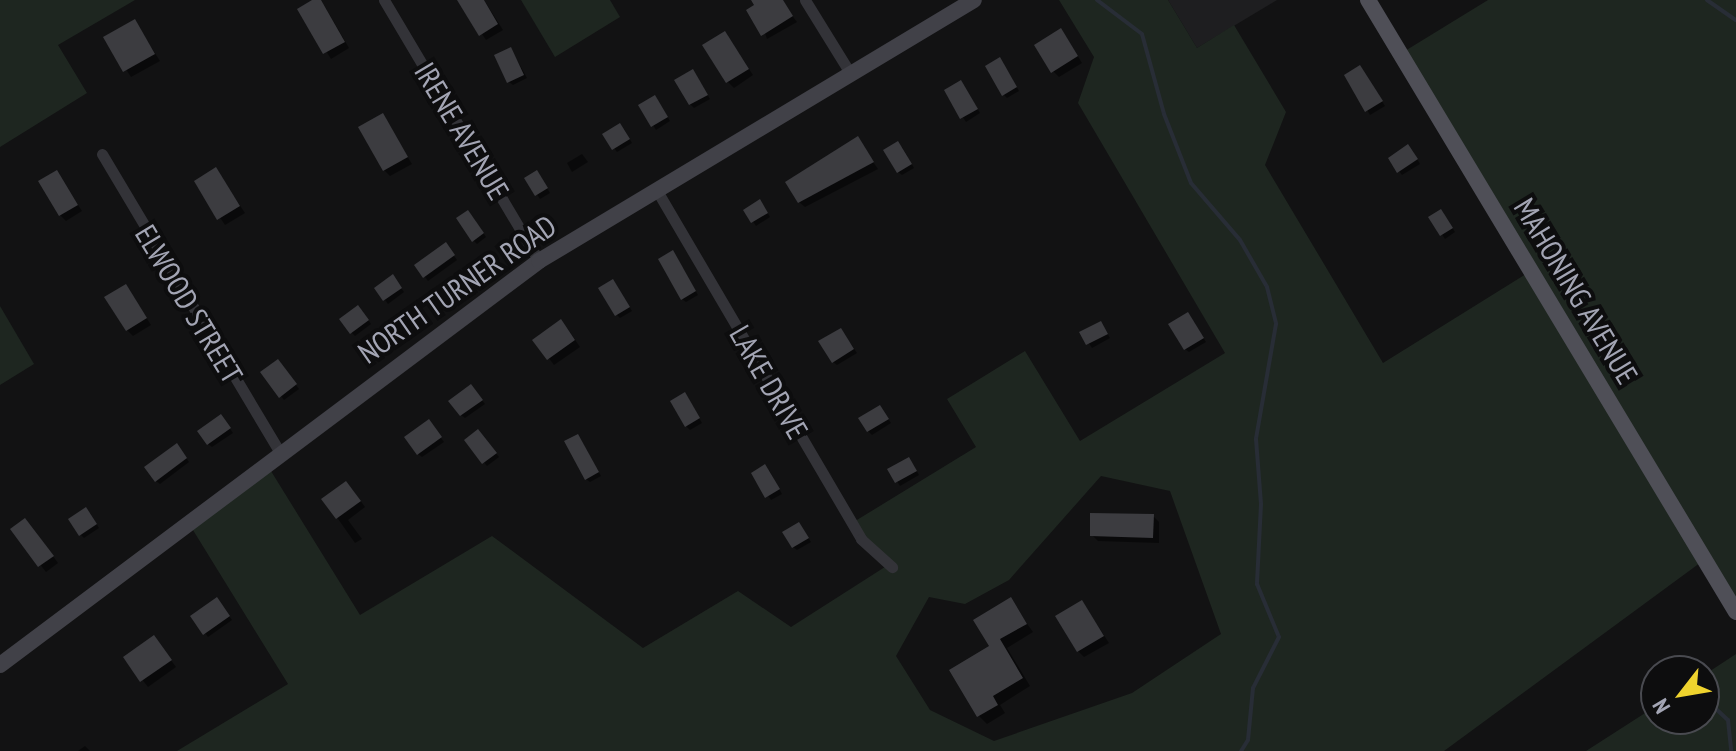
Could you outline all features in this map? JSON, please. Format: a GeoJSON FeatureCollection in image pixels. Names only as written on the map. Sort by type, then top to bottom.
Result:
{"type":"FeatureCollection","features":[{"type":"Feature","properties":{"kind":"main road","name":"MAHONING AVENUE"},"geometry":{"type":"LineString","coordinates":[[1368,0],[1736,612]]}},
{"type":"Feature","properties":{"kind":"street","name":"IRENE AVENUE"},"geometry":{"type":"LineString","coordinates":[[384,0],[539,261]]}},
{"type":"Feature","properties":{"kind":"street"},"geometry":{"type":"LineString","coordinates":[[805,0],[850,73]]}},
{"type":"Feature","properties":{"kind":"street","name":"NORTH TURNER ROAD"},"geometry":{"type":"LineString","coordinates":[[0,665],[539,261],[974,0]]}},
{"type":"Feature","properties":{"kind":"street","name":"ELWOOD STREET"},"geometry":{"type":"LineString","coordinates":[[102,154],[280,453]]}},
{"type":"Feature","properties":{"kind":"street","name":"LAKE DRIVE"},"geometry":{"type":"LineString","coordinates":[[656,189],[861,539],[892,567]]}},
{"type":"Feature","properties":{"kind":"shaded area"},"geometry":{"type":"Polygon","coordinates":[[[0,0],[135,0],[58,45],[87,93],[0,147],[0,0]]]}},
{"type":"Feature","properties":{"kind":"shaded area"},"geometry":{"type":"Polygon","coordinates":[[[521,0],[610,0],[620,17],[555,57],[521,0]]]}},
{"type":"Feature","properties":{"kind":"shaded area"},"geometry":{"type":"Polygon","coordinates":[[[1059,0],[1168,0],[1197,48],[1234,25],[1286,112],[1265,165],[1383,363],[1531,271],[1400,54],[1488,0],[1736,0],[1736,612],[1704,560],[1444,751],[177,751],[288,684],[188,522],[266,463],[360,615],[492,536],[643,648],[738,591],[791,627],[888,565],[852,523],[976,447],[947,399],[1025,351],[1080,441],[1225,353],[1078,103],[1094,57],[1059,0]],[[1101,476],[1009,580],[965,604],[929,597],[896,656],[930,710],[994,741],[1132,693],[1221,634],[1170,491],[1101,476]]]}},
{"type":"Feature","properties":{"kind":"shaded area"},"geometry":{"type":"Polygon","coordinates":[[[1168,0],[1277,0],[1197,48],[1168,0]]]}},
{"type":"Feature","properties":{"kind":"shaded area"},"geometry":{"type":"Polygon","coordinates":[[[0,306],[34,364],[0,385],[0,306]]]}},
{"type":"Feature","properties":{"kind":"shaded area"},"geometry":{"type":"Polygon","coordinates":[[[1736,654],[1736,751],[1586,751],[1640,716],[1640,735],[1720,735],[1720,664],[1736,654]]]}},
{"type":"Feature","properties":{"kind":"building"},"geometry":{"type":"Polygon","coordinates":[[[312,0],[321,0],[345,42],[323,54],[297,9],[312,0]]]}},
{"type":"Feature","properties":{"kind":"building"},"geometry":{"type":"Polygon","coordinates":[[[457,0],[484,0],[498,24],[479,36],[457,0]]]}},
{"type":"Feature","properties":{"kind":"building"},"geometry":{"type":"Polygon","coordinates":[[[751,0],[783,0],[793,16],[761,36],[746,10],[754,5],[751,0]]]}},
{"type":"Feature","properties":{"kind":"building"},"geometry":{"type":"Polygon","coordinates":[[[135,19],[155,54],[123,72],[103,37],[135,19]]]}},
{"type":"Feature","properties":{"kind":"building"},"geometry":{"type":"Polygon","coordinates":[[[1061,28],[1078,56],[1051,73],[1034,45],[1061,28]]]}},
{"type":"Feature","properties":{"kind":"building"},"geometry":{"type":"Polygon","coordinates":[[[725,31],[749,69],[726,83],[702,45],[725,31]]]}},
{"type":"Feature","properties":{"kind":"building"},"geometry":{"type":"Polygon","coordinates":[[[511,47],[524,75],[507,83],[494,55],[511,47]]]}},
{"type":"Feature","properties":{"kind":"building"},"geometry":{"type":"Polygon","coordinates":[[[1000,57],[1017,87],[1002,96],[985,66],[1000,57]]]}},
{"type":"Feature","properties":{"kind":"building"},"geometry":{"type":"Polygon","coordinates":[[[1360,65],[1383,101],[1365,112],[1344,75],[1360,65]]]}},
{"type":"Feature","properties":{"kind":"building"},"geometry":{"type":"Polygon","coordinates":[[[693,69],[708,95],[689,105],[674,80],[693,69]]]}},
{"type":"Feature","properties":{"kind":"building"},"geometry":{"type":"Polygon","coordinates":[[[961,80],[978,109],[960,119],[944,90],[961,80]]]}},
{"type":"Feature","properties":{"kind":"building"},"geometry":{"type":"Polygon","coordinates":[[[655,95],[668,117],[651,127],[638,105],[655,95]]]}},
{"type":"Feature","properties":{"kind":"building"},"geometry":{"type":"Polygon","coordinates":[[[383,113],[408,157],[383,171],[358,127],[383,113]]]}},
{"type":"Feature","properties":{"kind":"building"},"geometry":{"type":"Polygon","coordinates":[[[620,123],[630,139],[612,150],[602,134],[620,123]]]}},
{"type":"Feature","properties":{"kind":"building"},"geometry":{"type":"Polygon","coordinates":[[[858,136],[874,162],[798,203],[785,182],[858,136]]]}},
{"type":"Feature","properties":{"kind":"building"},"geometry":{"type":"Polygon","coordinates":[[[898,141],[912,164],[897,173],[883,150],[898,141]]]}},
{"type":"Feature","properties":{"kind":"building"},"geometry":{"type":"Polygon","coordinates":[[[1408,144],[1418,159],[1397,173],[1388,158],[1408,144]]]}},
{"type":"Feature","properties":{"kind":"building"},"geometry":{"type":"Polygon","coordinates":[[[216,167],[240,206],[217,220],[194,181],[216,167]]]}},
{"type":"Feature","properties":{"kind":"building"},"geometry":{"type":"Polygon","coordinates":[[[57,170],[78,205],[59,216],[38,181],[57,170]]]}},
{"type":"Feature","properties":{"kind":"building"},"geometry":{"type":"Polygon","coordinates":[[[537,170],[548,188],[535,196],[524,178],[537,170]]]}},
{"type":"Feature","properties":{"kind":"building"},"geometry":{"type":"Polygon","coordinates":[[[760,199],[768,213],[751,223],[743,210],[760,199]]]}},
{"type":"Feature","properties":{"kind":"building"},"geometry":{"type":"Polygon","coordinates":[[[1441,209],[1453,228],[1440,236],[1428,217],[1441,209]]]}},
{"type":"Feature","properties":{"kind":"building"},"geometry":{"type":"Polygon","coordinates":[[[468,210],[484,233],[472,242],[456,218],[468,210]]]}},
{"type":"Feature","properties":{"kind":"building"},"geometry":{"type":"Polygon","coordinates":[[[446,242],[455,255],[423,278],[414,265],[446,242]]]}},
{"type":"Feature","properties":{"kind":"building"},"geometry":{"type":"Polygon","coordinates":[[[673,250],[696,291],[681,300],[658,259],[673,250]]]}},
{"type":"Feature","properties":{"kind":"building"},"geometry":{"type":"Polygon","coordinates":[[[393,274],[402,288],[383,301],[374,288],[393,274]]]}},
{"type":"Feature","properties":{"kind":"building"},"geometry":{"type":"Polygon","coordinates":[[[613,279],[630,307],[615,316],[598,288],[613,279]]]}},
{"type":"Feature","properties":{"kind":"building"},"geometry":{"type":"Polygon","coordinates":[[[126,284],[147,318],[126,331],[104,297],[126,284]]]}},
{"type":"Feature","properties":{"kind":"building"},"geometry":{"type":"Polygon","coordinates":[[[358,305],[369,320],[350,334],[339,319],[358,305]]]}},
{"type":"Feature","properties":{"kind":"building"},"geometry":{"type":"Polygon","coordinates":[[[1188,312],[1204,338],[1184,350],[1168,324],[1188,312]]]}},
{"type":"Feature","properties":{"kind":"building"},"geometry":{"type":"Polygon","coordinates":[[[561,319],[575,340],[547,360],[532,340],[561,319]]]}},
{"type":"Feature","properties":{"kind":"building"},"geometry":{"type":"Polygon","coordinates":[[[1101,321],[1108,334],[1086,345],[1079,332],[1101,321]]]}},
{"type":"Feature","properties":{"kind":"building"},"geometry":{"type":"Polygon","coordinates":[[[841,328],[854,349],[832,363],[818,341],[841,328]]]}},
{"type":"Feature","properties":{"kind":"building"},"geometry":{"type":"Polygon","coordinates":[[[278,359],[297,384],[279,398],[260,372],[278,359]]]}},
{"type":"Feature","properties":{"kind":"building"},"geometry":{"type":"Polygon","coordinates":[[[471,384],[483,400],[460,416],[448,401],[471,384]]]}},
{"type":"Feature","properties":{"kind":"building"},"geometry":{"type":"Polygon","coordinates":[[[685,392],[700,418],[685,427],[670,401],[685,392]]]}},
{"type":"Feature","properties":{"kind":"building"},"geometry":{"type":"Polygon","coordinates":[[[880,405],[889,419],[867,432],[858,418],[880,405]]]}},
{"type":"Feature","properties":{"kind":"building"},"geometry":{"type":"Polygon","coordinates":[[[221,414],[231,428],[207,445],[197,431],[221,414]]]}},
{"type":"Feature","properties":{"kind":"building"},"geometry":{"type":"Polygon","coordinates":[[[429,419],[442,437],[417,455],[404,437],[429,419]]]}},
{"type":"Feature","properties":{"kind":"building"},"geometry":{"type":"Polygon","coordinates":[[[478,429],[497,453],[482,464],[464,440],[478,429]]]}},
{"type":"Feature","properties":{"kind":"building"},"geometry":{"type":"Polygon","coordinates":[[[578,434],[599,472],[585,480],[564,441],[578,434]]]}},
{"type":"Feature","properties":{"kind":"building"},"geometry":{"type":"Polygon","coordinates":[[[177,443],[187,458],[155,482],[144,467],[177,443]]]}},
{"type":"Feature","properties":{"kind":"building"},"geometry":{"type":"Polygon","coordinates":[[[909,457],[917,471],[895,483],[887,469],[909,457]]]}},
{"type":"Feature","properties":{"kind":"building"},"geometry":{"type":"Polygon","coordinates":[[[765,464],[780,489],[765,498],[751,473],[765,464]]]}},
{"type":"Feature","properties":{"kind":"building"},"geometry":{"type":"Polygon","coordinates":[[[346,481],[361,501],[336,519],[321,499],[346,481]]]}},
{"type":"Feature","properties":{"kind":"building"},"geometry":{"type":"Polygon","coordinates":[[[86,507],[97,524],[79,536],[68,519],[86,507]]]}},
{"type":"Feature","properties":{"kind":"building"},"geometry":{"type":"Polygon","coordinates":[[[1090,513],[1154,514],[1153,538],[1090,536],[1090,513]]]}},
{"type":"Feature","properties":{"kind":"building"},"geometry":{"type":"Polygon","coordinates":[[[25,518],[54,556],[38,567],[10,529],[25,518]]]}},
{"type":"Feature","properties":{"kind":"building"},"geometry":{"type":"Polygon","coordinates":[[[799,522],[809,538],[792,548],[782,532],[799,522]]]}},
{"type":"Feature","properties":{"kind":"building"},"geometry":{"type":"Polygon","coordinates":[[[217,597],[230,616],[203,635],[190,616],[217,597]]]}},
{"type":"Feature","properties":{"kind":"building"},"geometry":{"type":"Polygon","coordinates":[[[1011,597],[1027,624],[1000,639],[1023,678],[993,696],[998,705],[977,717],[949,670],[989,646],[973,620],[1011,597]]]}},
{"type":"Feature","properties":{"kind":"building"},"geometry":{"type":"Polygon","coordinates":[[[1082,600],[1104,636],[1077,652],[1055,616],[1082,600]]]}},
{"type":"Feature","properties":{"kind":"building"},"geometry":{"type":"Polygon","coordinates":[[[154,635],[172,660],[140,682],[123,657],[154,635]]]}},
{"type":"Feature","properties":{"kind":"waterway"},"geometry":{"type":"LineString","coordinates":[[1097,0],[1142,34],[1164,114],[1191,183],[1240,240],[1267,287],[1276,324],[1256,439],[1261,504],[1257,584],[1279,637],[1253,688],[1248,740],[1241,751]]}},
{"type":"Feature","properties":{"kind":"waterway"},"geometry":{"type":"LineString","coordinates":[[1707,0],[1736,20]]}},
{"type":"Feature","properties":{"kind":"waterway"},"geometry":{"type":"LineString","coordinates":[[1720,713],[1728,720],[1731,751]]}}]}
